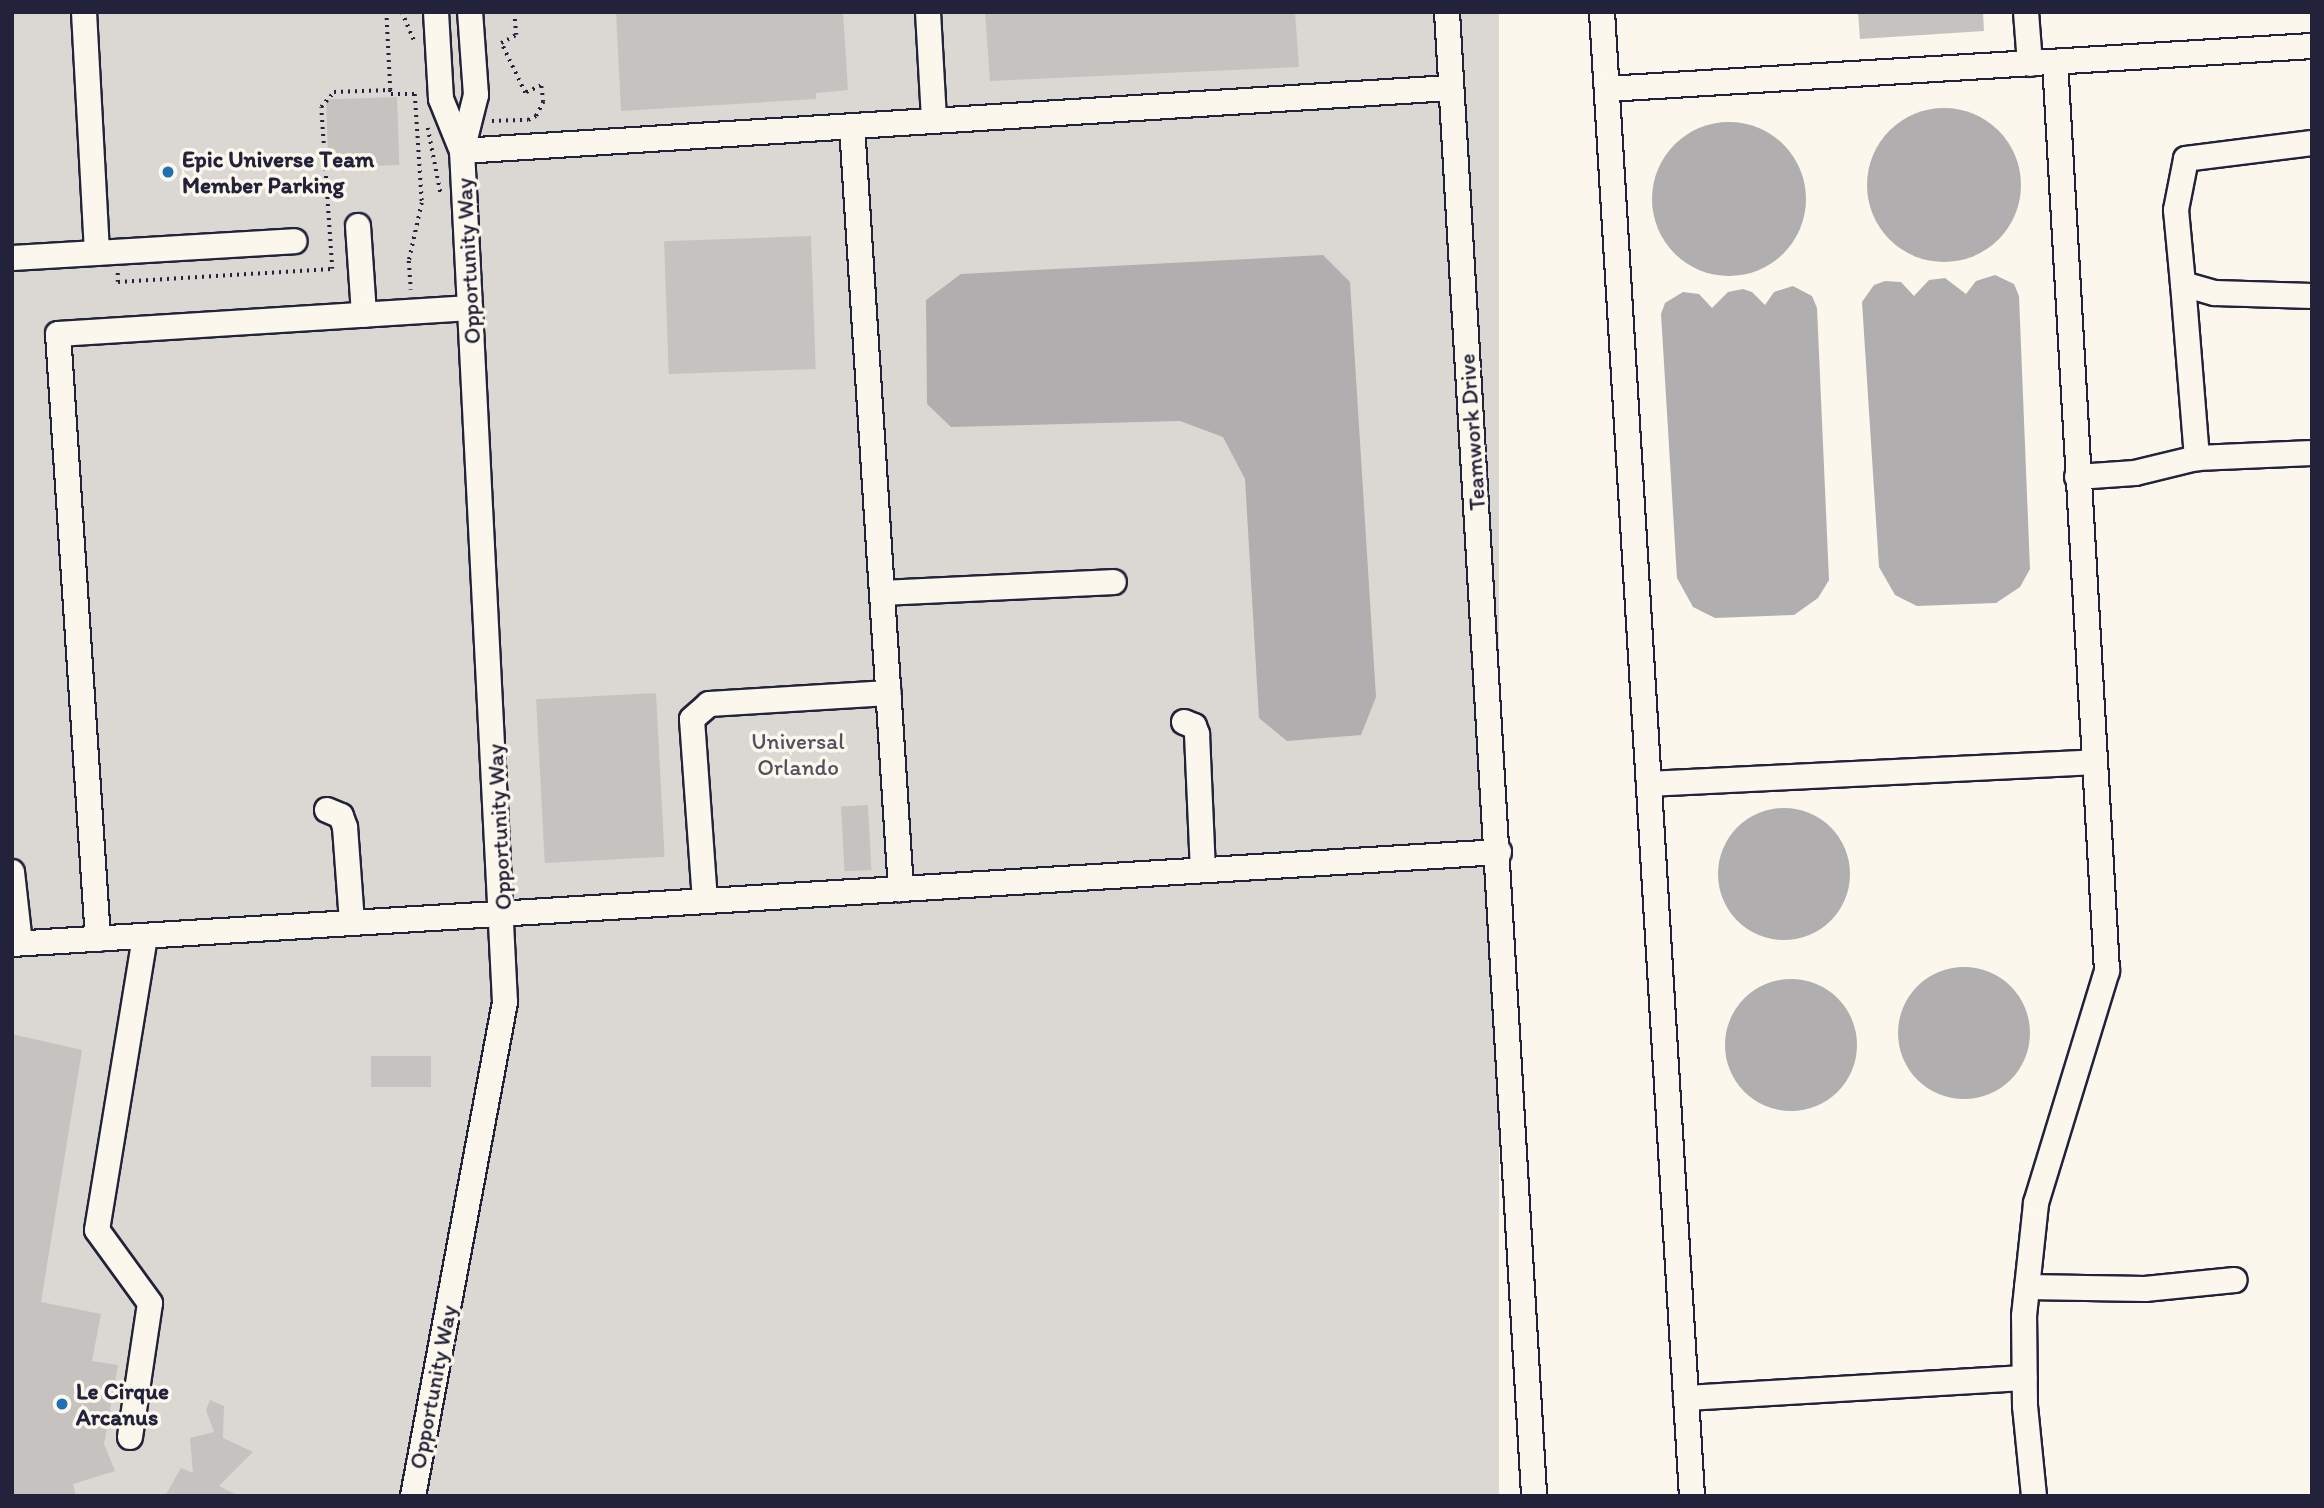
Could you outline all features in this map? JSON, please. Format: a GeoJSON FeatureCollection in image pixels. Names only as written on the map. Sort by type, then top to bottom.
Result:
{"type":"FeatureCollection","features":[{"type":"Feature","properties":{"kind":"street"},"geometry":{"type":"LineString","coordinates":[[85,12],[107,259]]}},
{"type":"Feature","properties":{"kind":"street","name":"Opportunity Way"},"geometry":{"type":"LineString","coordinates":[[413,1496],[505,1002],[504,913],[462,150],[450,127],[441,99],[436,12]]}},
{"type":"Feature","properties":{"kind":"street"},"geometry":{"type":"LineString","coordinates":[[450,127],[476,95],[470,12]]}},
{"type":"Feature","properties":{"kind":"street"},"geometry":{"type":"LineString","coordinates":[[928,12],[934,121]]}},
{"type":"Feature","properties":{"kind":"street","name":"Teamwork Drive"},"geometry":{"type":"LineString","coordinates":[[1447,12],[1499,852],[1534,1496]]}},
{"type":"Feature","properties":{"kind":"street"},"geometry":{"type":"LineString","coordinates":[[1602,12],[1692,1496]]}},
{"type":"Feature","properties":{"kind":"street"},"geometry":{"type":"LineString","coordinates":[[2026,12],[2030,64]]}},
{"type":"Feature","properties":{"kind":"street"},"geometry":{"type":"LineString","coordinates":[[1607,89],[2312,46]]}},
{"type":"Feature","properties":{"kind":"street"},"geometry":{"type":"LineString","coordinates":[[2034,1496],[2024,1378],[2027,1287],[2036,1203],[2107,971],[2055,62]]}},
{"type":"Feature","properties":{"kind":"street"},"geometry":{"type":"LineString","coordinates":[[462,150],[1450,88]]}},
{"type":"Feature","properties":{"kind":"street"},"geometry":{"type":"LineString","coordinates":[[852,126],[901,889]]}},
{"type":"Feature","properties":{"kind":"street"},"geometry":{"type":"LineString","coordinates":[[2197,458],[2176,210],[2186,159],[2312,143]]}},
{"type":"Feature","properties":{"kind":"street"},"geometry":{"type":"LineString","coordinates":[[358,226],[364,315]]}},
{"type":"Feature","properties":{"kind":"street"},"geometry":{"type":"LineString","coordinates":[[12,258],[107,259],[294,241]]}},
{"type":"Feature","properties":{"kind":"street"},"geometry":{"type":"LineString","coordinates":[[2183,284],[2214,293],[2312,296]]}},
{"type":"Feature","properties":{"kind":"street"},"geometry":{"type":"LineString","coordinates":[[98,939],[58,334],[470,308]]}},
{"type":"Feature","properties":{"kind":"street"},"geometry":{"type":"LineString","coordinates":[[2077,477],[2136,473],[2197,458],[2312,453]]}},
{"type":"Feature","properties":{"kind":"street"},"geometry":{"type":"LineString","coordinates":[[883,593],[1114,582]]}},
{"type":"Feature","properties":{"kind":"street"},"geometry":{"type":"LineString","coordinates":[[705,901],[692,719],[709,704],[889,693]]}},
{"type":"Feature","properties":{"kind":"street"},"geometry":{"type":"LineString","coordinates":[[1184,722],[1194,726],[1197,734],[1203,870]]}},
{"type":"Feature","properties":{"kind":"street"},"geometry":{"type":"LineString","coordinates":[[1649,784],[2094,762]]}},
{"type":"Feature","properties":{"kind":"street"},"geometry":{"type":"LineString","coordinates":[[327,810],[341,816],[345,827],[352,923]]}},
{"type":"Feature","properties":{"kind":"street"},"geometry":{"type":"LineString","coordinates":[[12,872],[17,883],[16,944],[1499,852]]}},
{"type":"Feature","properties":{"kind":"street"},"geometry":{"type":"LineString","coordinates":[[130,1437],[150,1303],[97,1230],[145,936]]}},
{"type":"Feature","properties":{"kind":"street"},"geometry":{"type":"LineString","coordinates":[[2027,1287],[2145,1289],[2235,1280]]}},
{"type":"Feature","properties":{"kind":"street"},"geometry":{"type":"LineString","coordinates":[[1686,1398],[2024,1378]]}},
{"type":"Feature","properties":{"kind":"path"},"geometry":{"type":"LineString","coordinates":[[386,12],[391,94],[415,94],[422,203],[409,261],[411,294]]}},
{"type":"Feature","properties":{"kind":"path"},"geometry":{"type":"LineString","coordinates":[[450,127],[528,120],[536,116],[543,102],[541,86],[525,93],[500,43],[516,35],[514,12]]}},
{"type":"Feature","properties":{"kind":"path"},"geometry":{"type":"LineString","coordinates":[[107,259],[118,282],[332,269],[321,107],[334,92],[390,90]]}},
{"type":"Feature","properties":{"kind":"green space","name":"Universal Orlando"},"geometry":{"type":"Polygon","coordinates":[[[12,12],[1499,12],[1499,1496],[12,1496],[12,12]]]}},
{"type":"Feature","properties":{"kind":"shaded area"},"geometry":{"type":"Polygon","coordinates":[[[1944,108],[1974,114],[1999,130],[2015,155],[2021,185],[2015,215],[1999,240],[1974,256],[1944,262],[1914,256],[1889,240],[1873,215],[1867,185],[1873,155],[1889,130],[1914,114],[1944,108]]]}},
{"type":"Feature","properties":{"kind":"shaded area"},"geometry":{"type":"Polygon","coordinates":[[[1729,122],[1759,128],[1784,144],[1800,169],[1806,199],[1800,229],[1784,254],[1759,270],[1729,276],[1699,270],[1674,254],[1658,229],[1652,199],[1658,169],[1674,144],[1699,128],[1729,122]]]}},
{"type":"Feature","properties":{"kind":"shaded area"},"geometry":{"type":"Polygon","coordinates":[[[1323,255],[1350,282],[1376,697],[1361,735],[1287,741],[1259,718],[1245,479],[1223,437],[1180,421],[951,427],[927,404],[926,300],[961,274],[1323,255]]]}},
{"type":"Feature","properties":{"kind":"shaded area"},"geometry":{"type":"Polygon","coordinates":[[[1995,275],[2014,284],[2019,296],[2030,569],[2020,587],[1996,603],[1917,606],[1895,595],[1879,567],[1862,302],[1874,285],[1885,281],[1901,282],[1914,296],[1929,280],[1945,278],[1966,294],[1976,281],[1995,275]]]}},
{"type":"Feature","properties":{"kind":"shaded area"},"geometry":{"type":"Polygon","coordinates":[[[1793,286],[1812,296],[1817,308],[1829,580],[1818,598],[1794,615],[1715,618],[1693,607],[1677,578],[1661,314],[1665,303],[1683,292],[1699,294],[1712,308],[1728,292],[1743,289],[1752,292],[1765,305],[1774,292],[1793,286]]]}},
{"type":"Feature","properties":{"kind":"shaded area"},"geometry":{"type":"Polygon","coordinates":[[[1784,808],[1809,813],[1831,827],[1845,849],[1850,874],[1845,899],[1831,921],[1809,935],[1784,940],[1759,935],[1737,921],[1723,899],[1718,874],[1723,849],[1737,827],[1759,813],[1784,808]]]}},
{"type":"Feature","properties":{"kind":"shaded area"},"geometry":{"type":"Polygon","coordinates":[[[1964,967],[1989,972],[2011,986],[2025,1008],[2030,1033],[2025,1058],[2011,1080],[1989,1094],[1964,1099],[1939,1094],[1917,1080],[1903,1058],[1898,1033],[1903,1008],[1917,986],[1939,972],[1964,967]]]}},
{"type":"Feature","properties":{"kind":"shaded area"},"geometry":{"type":"Polygon","coordinates":[[[1791,979],[1816,984],[1838,998],[1852,1020],[1857,1045],[1852,1070],[1838,1092],[1816,1106],[1791,1111],[1766,1106],[1744,1092],[1730,1070],[1725,1045],[1730,1020],[1744,998],[1766,984],[1791,979]]]}},
{"type":"Feature","properties":{"kind":"building"},"geometry":{"type":"Polygon","coordinates":[[[616,12],[843,12],[848,90],[816,93],[816,99],[621,111],[616,12]]]}},
{"type":"Feature","properties":{"kind":"building"},"geometry":{"type":"Polygon","coordinates":[[[985,12],[1295,12],[1299,67],[990,81],[985,12]]]}},
{"type":"Feature","properties":{"kind":"building"},"geometry":{"type":"Polygon","coordinates":[[[1858,12],[1983,12],[1984,31],[1860,39],[1858,12]]]}},
{"type":"Feature","properties":{"kind":"building"},"geometry":{"type":"Polygon","coordinates":[[[397,97],[399,165],[328,167],[326,99],[397,97]]]}},
{"type":"Feature","properties":{"kind":"building"},"geometry":{"type":"Polygon","coordinates":[[[811,236],[816,369],[669,374],[664,241],[811,236]]]}},
{"type":"Feature","properties":{"kind":"building"},"geometry":{"type":"Polygon","coordinates":[[[656,693],[665,857],[545,863],[536,699],[656,693]]]}},
{"type":"Feature","properties":{"kind":"building"},"geometry":{"type":"Polygon","coordinates":[[[868,805],[871,870],[844,871],[841,806],[868,805]]]}},
{"type":"Feature","properties":{"kind":"building"},"geometry":{"type":"Polygon","coordinates":[[[12,1034],[82,1050],[41,1302],[101,1314],[92,1361],[118,1365],[104,1444],[115,1471],[73,1484],[76,1496],[12,1496],[12,1034]]]}},
{"type":"Feature","properties":{"kind":"building"},"geometry":{"type":"Polygon","coordinates":[[[371,1056],[431,1056],[431,1087],[371,1087],[371,1056]]]}},
{"type":"Feature","properties":{"kind":"building"},"geometry":{"type":"Polygon","coordinates":[[[210,1400],[224,1406],[223,1438],[253,1452],[219,1486],[239,1496],[165,1496],[181,1468],[193,1473],[190,1438],[214,1432],[206,1410],[210,1400]]]}},
{"type":"Feature","properties":{"kind":"place","name":"Epic Universe Team Member Parking"},"geometry":{"type":"Point","coordinates":[168,172]}},
{"type":"Feature","properties":{"kind":"place","name":"Le Cirque Arcanus"},"geometry":{"type":"Point","coordinates":[62,1404]}}]}
